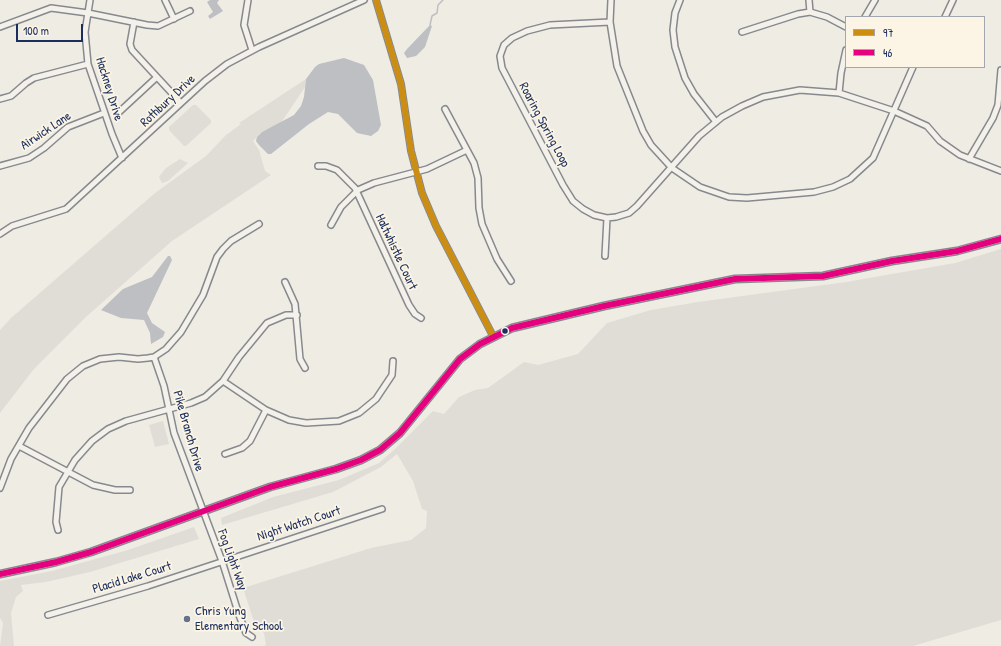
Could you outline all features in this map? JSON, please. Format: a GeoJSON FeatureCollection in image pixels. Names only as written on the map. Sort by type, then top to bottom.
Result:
{"type":"FeatureCollection","features":[{"type":"Feature","properties":{"kind":"main road"},"geometry":{"type":"LineString","coordinates":[[0,574],[56,562],[90,552],[276,485],[346,466],[372,455],[390,442],[406,427],[442,379],[460,359],[493,336],[530,322],[735,279],[823,276],[892,261],[951,252],[1001,239]]}},
{"type":"Feature","properties":{"kind":"street","name":"Hackney Drive"},"geometry":{"type":"LineString","coordinates":[[90,0],[85,41],[88,64],[104,113],[122,158]]}},
{"type":"Feature","properties":{"kind":"street"},"geometry":{"type":"LineString","coordinates":[[165,0],[174,19]]}},
{"type":"Feature","properties":{"kind":"street"},"geometry":{"type":"LineString","coordinates":[[248,0],[244,25],[252,50]]}},
{"type":"Feature","properties":{"kind":"street","name":"Rothbury Drive"},"geometry":{"type":"LineString","coordinates":[[0,234],[12,226],[66,209],[213,74],[252,50],[364,0]]}},
{"type":"Feature","properties":{"kind":"street"},"geometry":{"type":"LineString","coordinates":[[376,0],[401,84],[411,151],[422,193],[436,226],[493,336]]}},
{"type":"Feature","properties":{"kind":"street"},"geometry":{"type":"LineString","coordinates":[[611,0],[610,22],[617,66],[635,114],[651,145],[672,168],[700,187],[729,197],[766,197],[814,192],[833,188],[850,179],[873,158],[913,68]]}},
{"type":"Feature","properties":{"kind":"street"},"geometry":{"type":"LineString","coordinates":[[680,0],[675,13],[675,47],[680,63],[694,94],[716,122]]}},
{"type":"Feature","properties":{"kind":"street"},"geometry":{"type":"LineString","coordinates":[[809,0],[810,12]]}},
{"type":"Feature","properties":{"kind":"street"},"geometry":{"type":"LineString","coordinates":[[866,16],[875,0]]}},
{"type":"Feature","properties":{"kind":"street"},"geometry":{"type":"LineString","coordinates":[[945,16],[953,0]]}},
{"type":"Feature","properties":{"kind":"street"},"geometry":{"type":"LineString","coordinates":[[0,27],[51,8],[88,13],[158,26],[190,12]]}},
{"type":"Feature","properties":{"kind":"street"},"geometry":{"type":"LineString","coordinates":[[742,32],[798,14],[810,12],[827,17],[845,26]]}},
{"type":"Feature","properties":{"kind":"street"},"geometry":{"type":"LineString","coordinates":[[134,22],[130,44],[132,50],[181,103]]}},
{"type":"Feature","properties":{"kind":"street","name":"Roaring Spring Loop"},"geometry":{"type":"LineString","coordinates":[[607,218],[588,212],[574,201],[502,68],[500,56],[504,45],[512,38],[527,32],[550,25],[610,22]]}},
{"type":"Feature","properties":{"kind":"street"},"geometry":{"type":"LineString","coordinates":[[839,93],[845,55]]}},
{"type":"Feature","properties":{"kind":"street"},"geometry":{"type":"LineString","coordinates":[[0,99],[12,96],[34,78],[88,64]]}},
{"type":"Feature","properties":{"kind":"street"},"geometry":{"type":"LineString","coordinates":[[969,159],[993,118],[998,105],[1001,70]]}},
{"type":"Feature","properties":{"kind":"street"},"geometry":{"type":"LineString","coordinates":[[117,114],[157,77]]}},
{"type":"Feature","properties":{"kind":"street"},"geometry":{"type":"LineString","coordinates":[[605,256],[607,218],[628,213],[637,206],[699,136],[716,122],[742,106],[781,93],[800,90],[839,93],[894,111],[927,126],[950,148],[969,159],[1001,171]]}},
{"type":"Feature","properties":{"kind":"street"},"geometry":{"type":"LineString","coordinates":[[445,109],[467,150],[478,178],[479,208],[482,224],[497,259],[511,281]]}},
{"type":"Feature","properties":{"kind":"street","name":"Airwick Lane"},"geometry":{"type":"LineString","coordinates":[[0,166],[28,158],[44,148],[68,127],[104,113]]}},
{"type":"Feature","properties":{"kind":"street"},"geometry":{"type":"LineString","coordinates":[[331,225],[341,207],[357,191],[374,183],[438,165],[467,150]]}},
{"type":"Feature","properties":{"kind":"street","name":"Haltwhistle Court"},"geometry":{"type":"LineString","coordinates":[[318,166],[326,166],[337,170],[347,177],[357,191],[409,306],[415,314],[421,318]]}},
{"type":"Feature","properties":{"kind":"street"},"geometry":{"type":"LineString","coordinates":[[0,488],[11,459],[41,410],[74,372],[100,359],[119,357],[138,359],[154,357],[166,349],[181,332],[203,295],[217,258],[223,249],[231,241],[259,224]]}},
{"type":"Feature","properties":{"kind":"street"},"geometry":{"type":"LineString","coordinates":[[286,282],[293,298],[297,315],[300,358],[305,368]]}},
{"type":"Feature","properties":{"kind":"street"},"geometry":{"type":"LineString","coordinates":[[58,530],[56,522],[59,487],[67,472],[86,446],[108,429],[126,420],[191,403],[204,397],[223,381],[239,357],[267,323],[286,316],[297,315]]}},
{"type":"Feature","properties":{"kind":"street","name":"Pike Branch Drive"},"geometry":{"type":"LineString","coordinates":[[154,357],[169,409],[174,433],[202,511]]}},
{"type":"Feature","properties":{"kind":"street"},"geometry":{"type":"LineString","coordinates":[[223,381],[266,410],[289,420],[306,423],[339,421],[349,418],[368,407],[376,399],[392,375],[392,361]]}},
{"type":"Feature","properties":{"kind":"street"},"geometry":{"type":"LineString","coordinates":[[224,454],[242,448],[250,441],[266,410]]}},
{"type":"Feature","properties":{"kind":"street"},"geometry":{"type":"LineString","coordinates":[[19,446],[93,485],[115,490],[130,490]]}},
{"type":"Feature","properties":{"kind":"street","name":"Night Watch Court"},"geometry":{"type":"LineString","coordinates":[[222,561],[382,508]]}},
{"type":"Feature","properties":{"kind":"street","name":"Fog Light Way"},"geometry":{"type":"LineString","coordinates":[[202,511],[222,561],[246,633],[252,637]]}},
{"type":"Feature","properties":{"kind":"street","name":"Placid Lake Court"},"geometry":{"type":"LineString","coordinates":[[48,615],[148,586],[222,561]]}},
{"type":"Feature","properties":{"kind":"shaded area"},"geometry":{"type":"Polygon","coordinates":[[[210,0],[219,0],[217,3],[223,11],[210,19],[208,16],[213,12],[207,2],[210,0]]]}},
{"type":"Feature","properties":{"kind":"shaded area"},"geometry":{"type":"Polygon","coordinates":[[[430,25],[432,26],[425,47],[416,56],[407,58],[404,53],[430,25]]]}},
{"type":"Feature","properties":{"kind":"shaded area"},"geometry":{"type":"Polygon","coordinates":[[[344,58],[364,65],[373,80],[381,125],[378,131],[371,136],[357,133],[338,114],[328,112],[309,124],[271,154],[268,154],[256,141],[257,137],[262,132],[294,115],[301,106],[304,97],[306,79],[315,67],[319,64],[344,58]]]}},
{"type":"Feature","properties":{"kind":"shaded area"},"geometry":{"type":"Polygon","coordinates":[[[306,79],[305,87],[281,123],[262,132],[253,141],[259,150],[265,171],[271,175],[172,241],[87,316],[34,369],[0,413],[0,330],[11,318],[155,193],[206,156],[226,135],[241,124],[239,123],[306,79]]]}},
{"type":"Feature","properties":{"kind":"shaded area"},"geometry":{"type":"Polygon","coordinates":[[[193,105],[196,105],[211,120],[211,123],[186,146],[184,146],[169,130],[169,127],[193,105]]]}},
{"type":"Feature","properties":{"kind":"shaded area"},"geometry":{"type":"Polygon","coordinates":[[[180,159],[188,163],[168,181],[162,183],[159,177],[161,174],[166,168],[180,159]]]}},
{"type":"Feature","properties":{"kind":"shaded area"},"geometry":{"type":"Polygon","coordinates":[[[1001,249],[1001,620],[913,646],[264,646],[266,645],[264,633],[255,625],[243,588],[371,548],[411,540],[426,528],[427,511],[422,509],[413,481],[397,454],[381,467],[333,492],[222,525],[221,518],[273,497],[339,480],[379,463],[433,411],[444,414],[459,397],[475,390],[488,388],[524,362],[538,365],[578,354],[607,323],[651,310],[698,302],[846,282],[955,263],[1001,249]]]}},
{"type":"Feature","properties":{"kind":"shaded area"},"geometry":{"type":"Polygon","coordinates":[[[168,256],[170,256],[172,260],[147,313],[152,323],[165,332],[163,337],[151,344],[150,333],[144,320],[121,318],[101,310],[123,289],[152,277],[168,256]]]}},
{"type":"Feature","properties":{"kind":"shaded area"},"geometry":{"type":"Polygon","coordinates":[[[163,421],[169,444],[155,447],[149,425],[163,421]]]}},
{"type":"Feature","properties":{"kind":"shaded area"},"geometry":{"type":"Polygon","coordinates":[[[194,527],[199,539],[90,572],[46,582],[21,585],[23,591],[16,597],[11,613],[14,646],[0,646],[3,623],[0,618],[0,581],[52,571],[128,550],[194,527]]]}},
{"type":"Feature","properties":{"kind":"waterway"},"geometry":{"type":"LineString","coordinates":[[430,25],[432,16],[437,13],[438,5],[443,0]]}},
{"type":"Feature","properties":{"kind":"transit line","name":"97"},"geometry":{"type":"LineString","coordinates":[[376,0],[401,84],[411,151],[422,193],[436,226],[493,336]]}},
{"type":"Feature","properties":{"kind":"transit line","name":"46"},"geometry":{"type":"LineString","coordinates":[[0,574],[56,562],[91,552],[270,487],[336,469],[361,460],[380,450],[400,433],[460,359],[480,344],[512,328],[604,306],[735,279],[823,276],[892,261],[957,251],[1001,239]]}},
{"type":"Feature","properties":{"kind":"place","name":"Chris Yung Elementary School"},"geometry":{"type":"Point","coordinates":[187,619]}}]}
